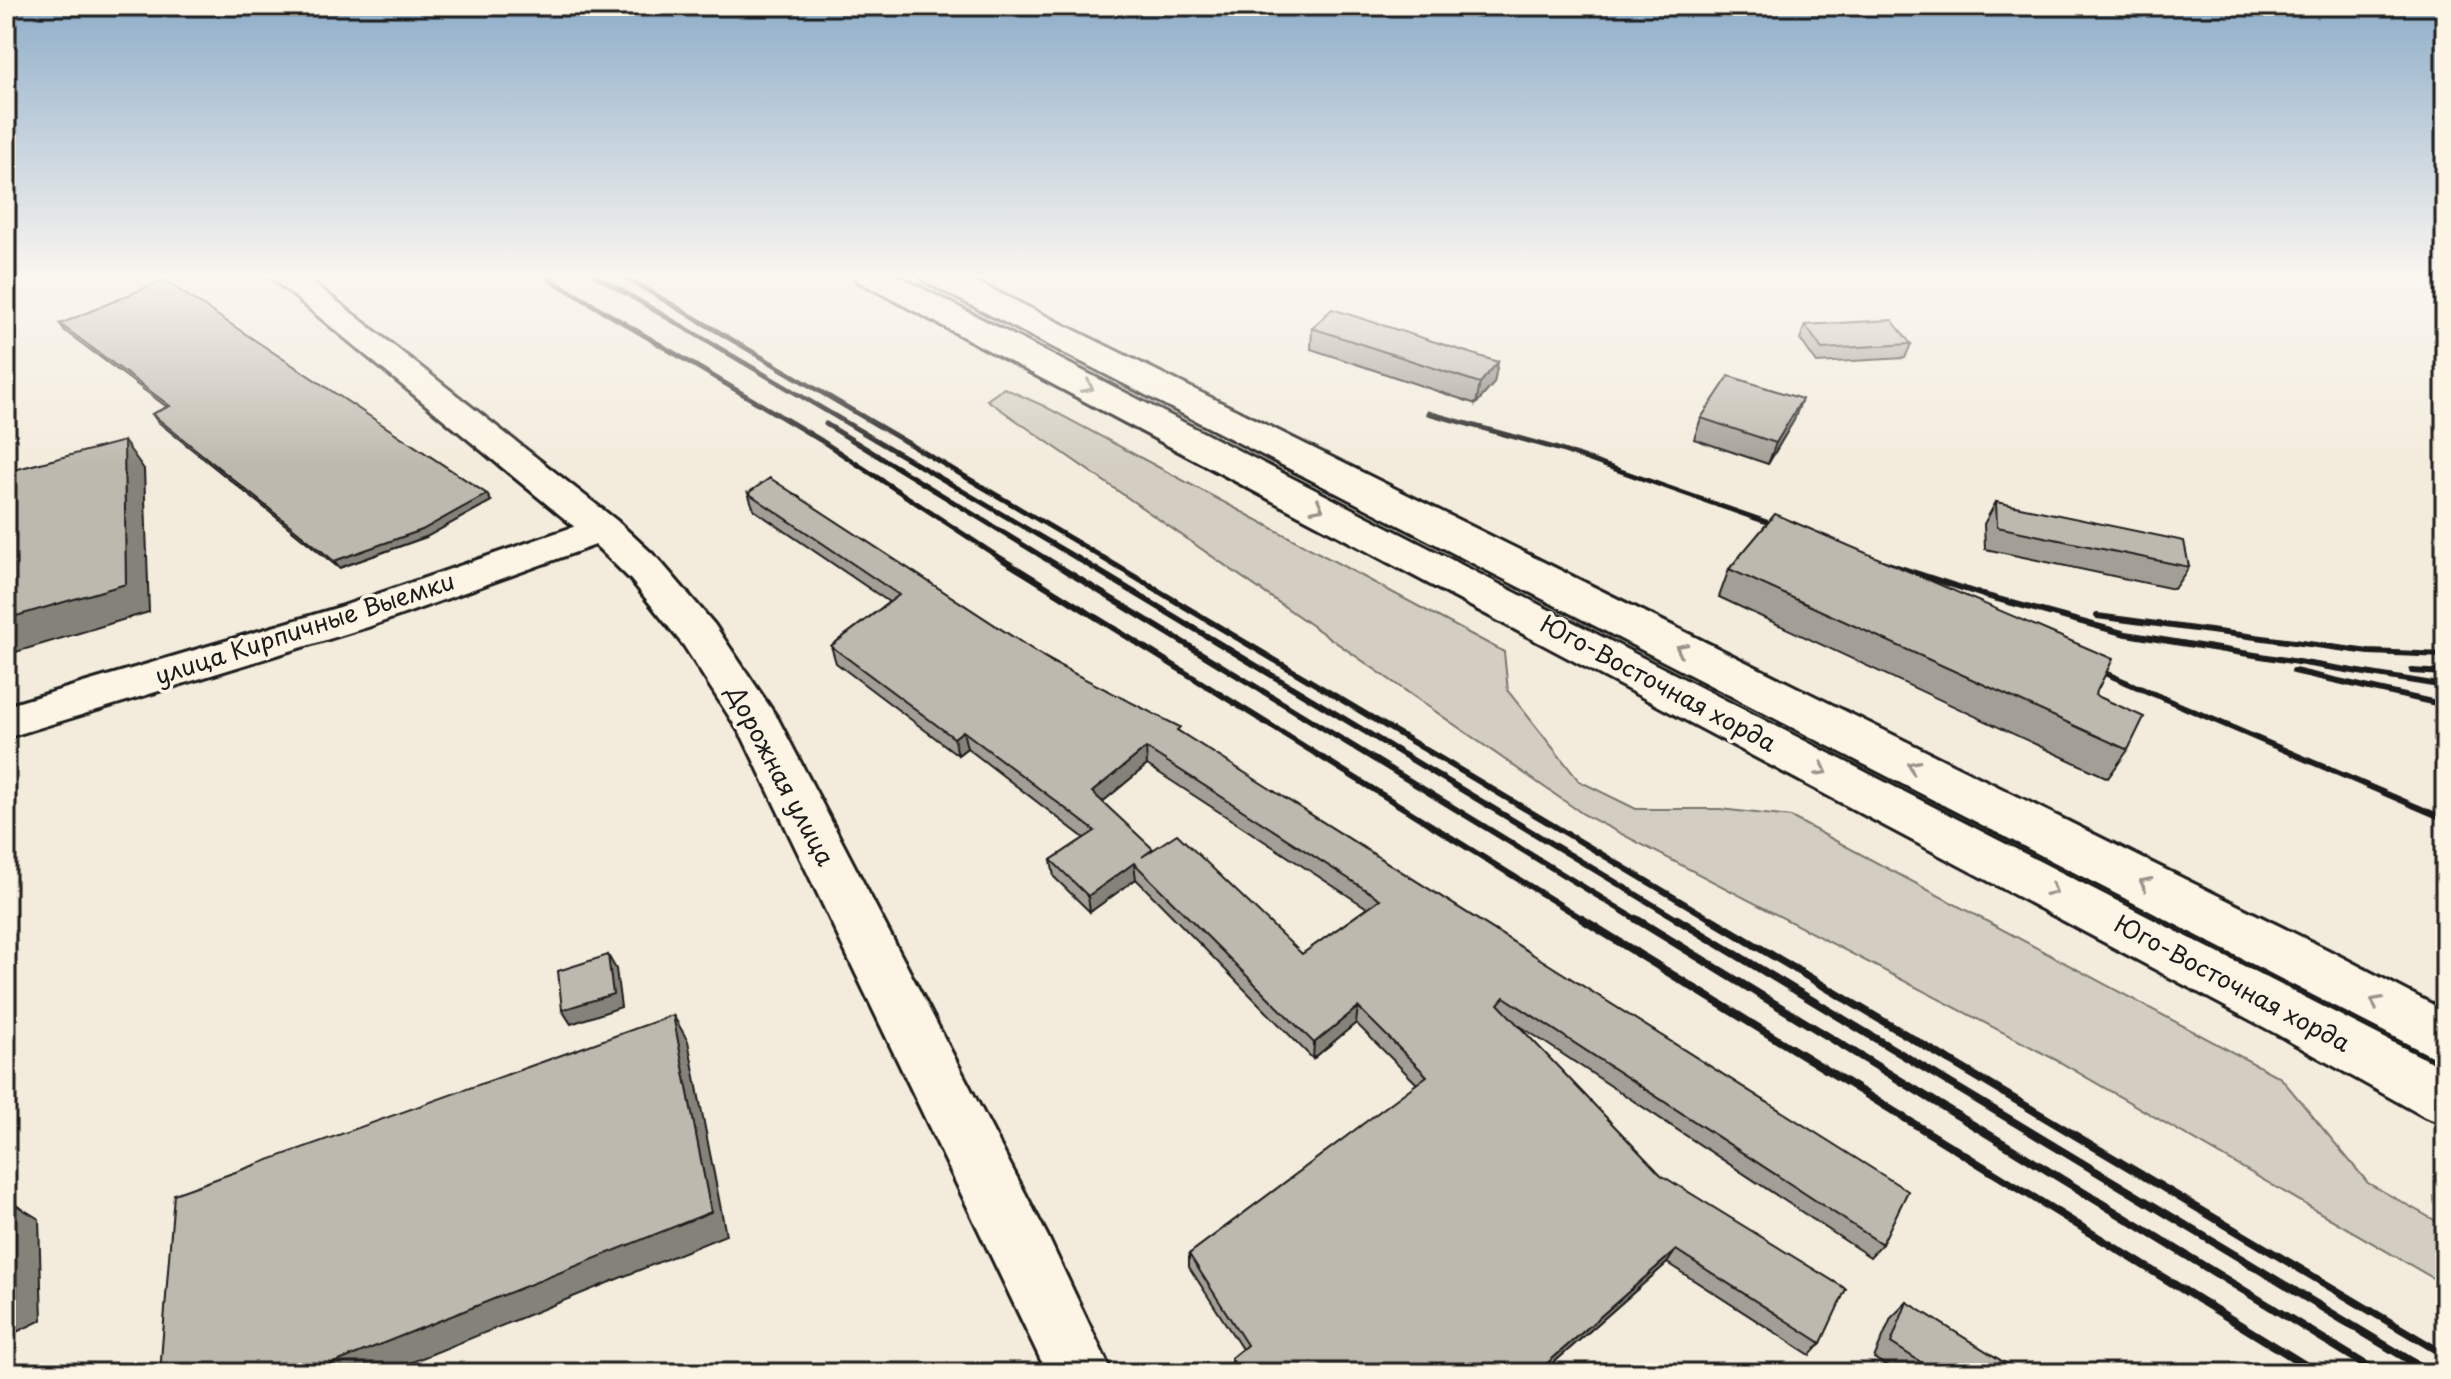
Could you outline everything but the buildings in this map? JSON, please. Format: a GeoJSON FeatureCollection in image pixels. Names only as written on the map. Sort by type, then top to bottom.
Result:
{"type":"FeatureCollection","features":[{"type":"Feature","properties":{"kind":"main road","name":"Дорожная улица"},"geometry":{"type":"LineString","coordinates":[[363,338],[602,529],[645,570],[699,635],[762,731],[1080,1373]]}},
{"type":"Feature","properties":{"kind":"main road","name":"Юго-Восточная хорда"},"geometry":{"type":"LineString","coordinates":[[993,338],[2250,993],[2445,1098]]}},
{"type":"Feature","properties":{"kind":"main road","name":"Юго-Восточная хорда"},"geometry":{"type":"LineString","coordinates":[[1063,338],[2310,966],[2445,1038]]}},
{"type":"Feature","properties":{"kind":"street","name":"улица Кирпичные Выемки"},"geometry":{"type":"LineString","coordinates":[[6,722],[354,617],[602,529]]}},
{"type":"Feature","properties":{"kind":"shaded area"},"geometry":{"type":"Polygon","coordinates":[[[1004,388],[1044,406],[1504,652],[1508,691],[1579,781],[1636,809],[1720,809],[1791,817],[2281,1078],[2368,1183],[2445,1226],[2445,1285],[2058,1061],[1583,814],[987,400],[1004,388]]]}},
{"type":"Feature","properties":{"kind":"railway"},"geometry":{"type":"LineString","coordinates":[[649,338],[822,441],[1003,560]]}},
{"type":"Feature","properties":{"kind":"railway"},"geometry":{"type":"LineString","coordinates":[[703,338],[1080,560]]}},
{"type":"Feature","properties":{"kind":"railway"},"geometry":{"type":"LineString","coordinates":[[730,338],[1107,560]]}},
{"type":"Feature","properties":{"kind":"railway"},"geometry":{"type":"LineString","coordinates":[[1428,413],[1558,449],[1789,530]]}},
{"type":"Feature","properties":{"kind":"railway"},"geometry":{"type":"LineString","coordinates":[[826,424],[1048,560]]}},
{"type":"Feature","properties":{"kind":"railway"},"geometry":{"type":"LineString","coordinates":[[1000,558],[1586,921]]}},
{"type":"Feature","properties":{"kind":"railway"},"geometry":{"type":"LineString","coordinates":[[1045,558],[1639,921]]}},
{"type":"Feature","properties":{"kind":"railway"},"geometry":{"type":"LineString","coordinates":[[1077,558],[1680,921]]}},
{"type":"Feature","properties":{"kind":"railway"},"geometry":{"type":"LineString","coordinates":[[1103,558],[1714,921]]}},
{"type":"Feature","properties":{"kind":"railway"},"geometry":{"type":"LineString","coordinates":[[1876,560],[1983,595],[2126,634],[2445,686]]}},
{"type":"Feature","properties":{"kind":"railway"},"geometry":{"type":"LineString","coordinates":[[2097,616],[2369,652],[2445,655]]}},
{"type":"Feature","properties":{"kind":"railway"},"geometry":{"type":"LineString","coordinates":[[2086,665],[2445,819]]}},
{"type":"Feature","properties":{"kind":"railway"},"geometry":{"type":"LineString","coordinates":[[2294,671],[2445,705]]}},
{"type":"Feature","properties":{"kind":"railway"},"geometry":{"type":"LineString","coordinates":[[2412,671],[2445,673]]}},
{"type":"Feature","properties":{"kind":"railway"},"geometry":{"type":"LineString","coordinates":[[1582,919],[2318,1373]]}},
{"type":"Feature","properties":{"kind":"railway"},"geometry":{"type":"LineString","coordinates":[[1636,919],[2379,1373]]}},
{"type":"Feature","properties":{"kind":"railway"},"geometry":{"type":"LineString","coordinates":[[1677,919],[2431,1373]]}},
{"type":"Feature","properties":{"kind":"railway"},"geometry":{"type":"LineString","coordinates":[[1711,919],[2445,1355]]}}]}
